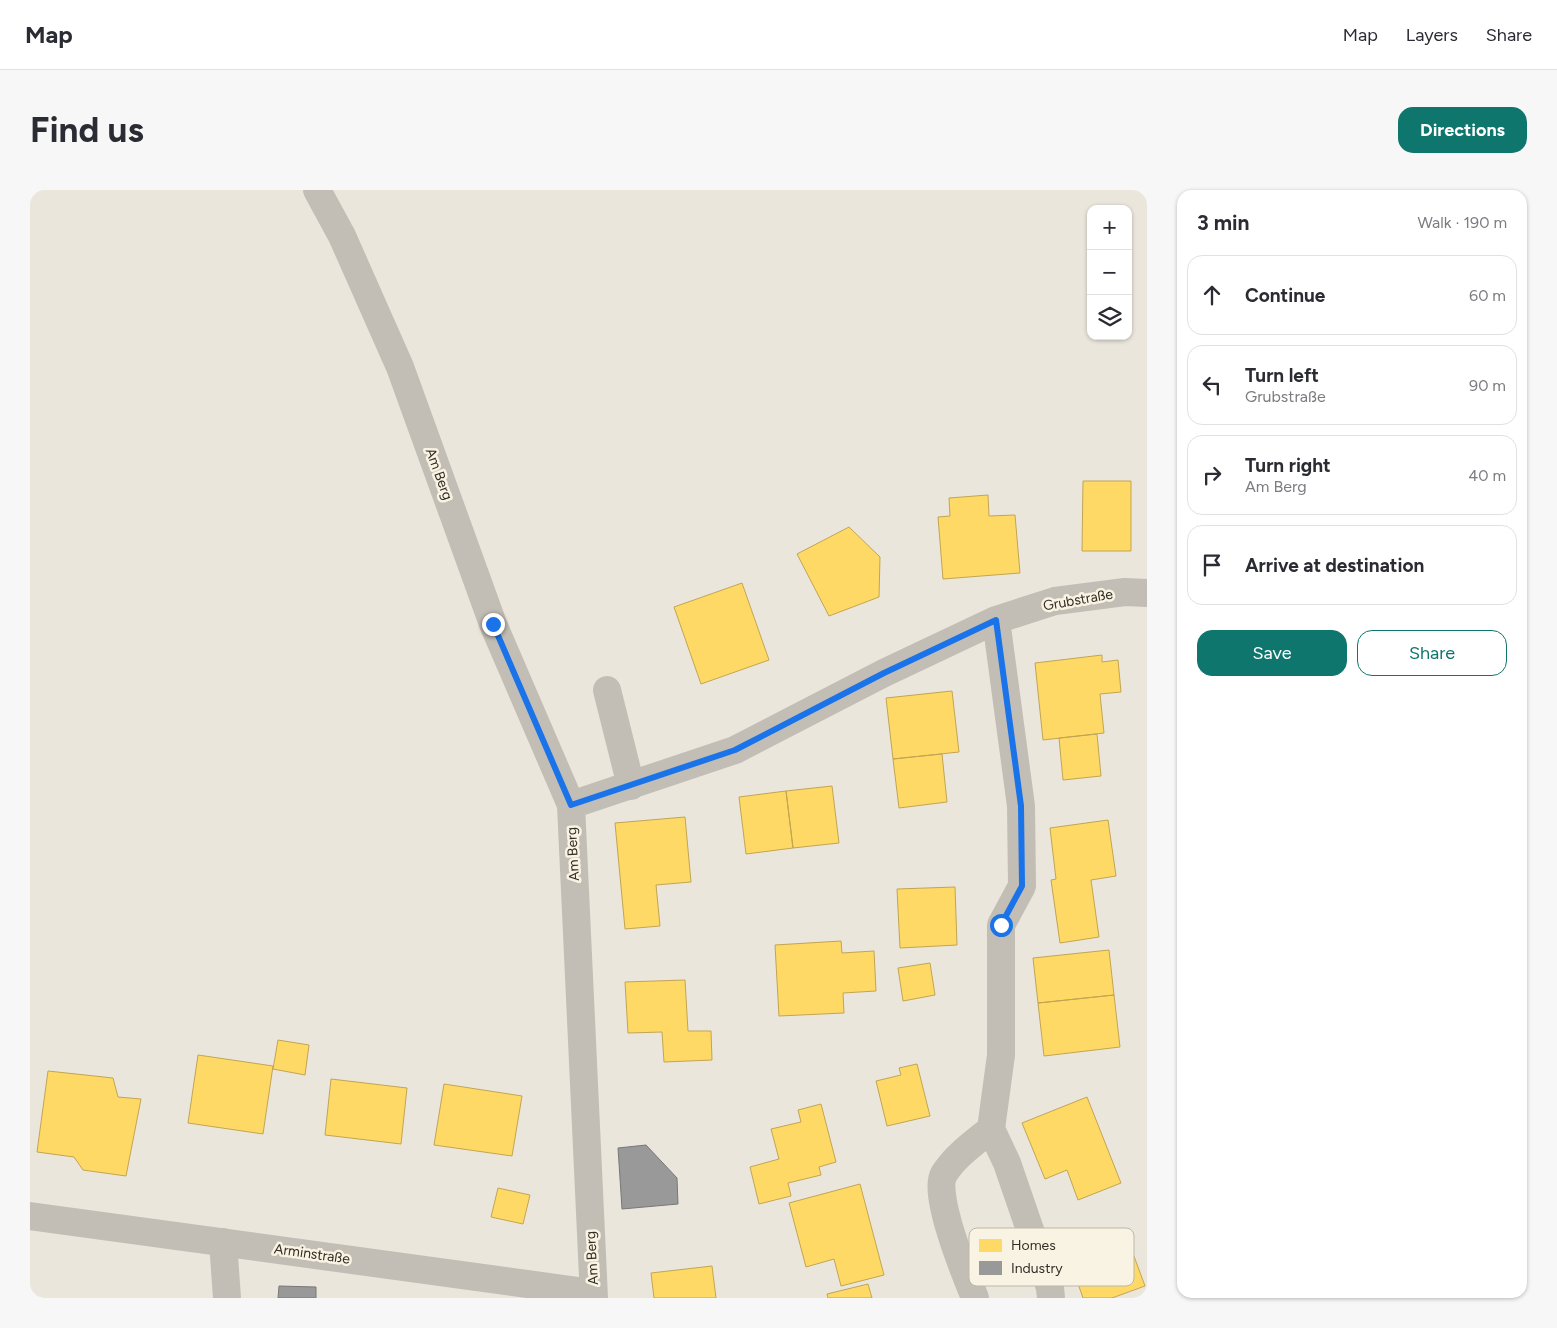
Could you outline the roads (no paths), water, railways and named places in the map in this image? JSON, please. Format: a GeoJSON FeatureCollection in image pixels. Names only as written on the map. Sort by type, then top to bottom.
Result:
{"type":"FeatureCollection","features":[{"type":"Feature","properties":{"kind":"street","name":"Am Berg"},"geometry":{"type":"LineString","coordinates":[[317,190],[342,236],[400,367],[493,624],[571,805],[594,1296]]}},
{"type":"Feature","properties":{"kind":"street","name":"Grubstraße"},"geometry":{"type":"LineString","coordinates":[[571,805],[735,750],[884,673],[996,620],[1055,601],[1125,592],[1147,594]]}},
{"type":"Feature","properties":{"kind":"street"},"geometry":{"type":"LineString","coordinates":[[996,620],[1021,806],[1022,886],[1001,925],[1001,1056],[991,1129],[1007,1163],[1029,1228]]}},
{"type":"Feature","properties":{"kind":"street"},"geometry":{"type":"LineString","coordinates":[[607,690],[631,786]]}},
{"type":"Feature","properties":{"kind":"street"},"geometry":{"type":"LineString","coordinates":[[969,1283],[956,1249],[941,1195],[942,1176],[960,1154],[991,1129]]}},
{"type":"Feature","properties":{"kind":"street","name":"Arminstraße"},"geometry":{"type":"LineString","coordinates":[[30,1216],[594,1296]]}},
{"type":"Feature","properties":{"kind":"street"},"geometry":{"type":"LineString","coordinates":[[223,1242],[227,1298]]}},
{"type":"Feature","properties":{"kind":"street"},"geometry":{"type":"LineString","coordinates":[[970,1286],[975,1298]]}}]}
